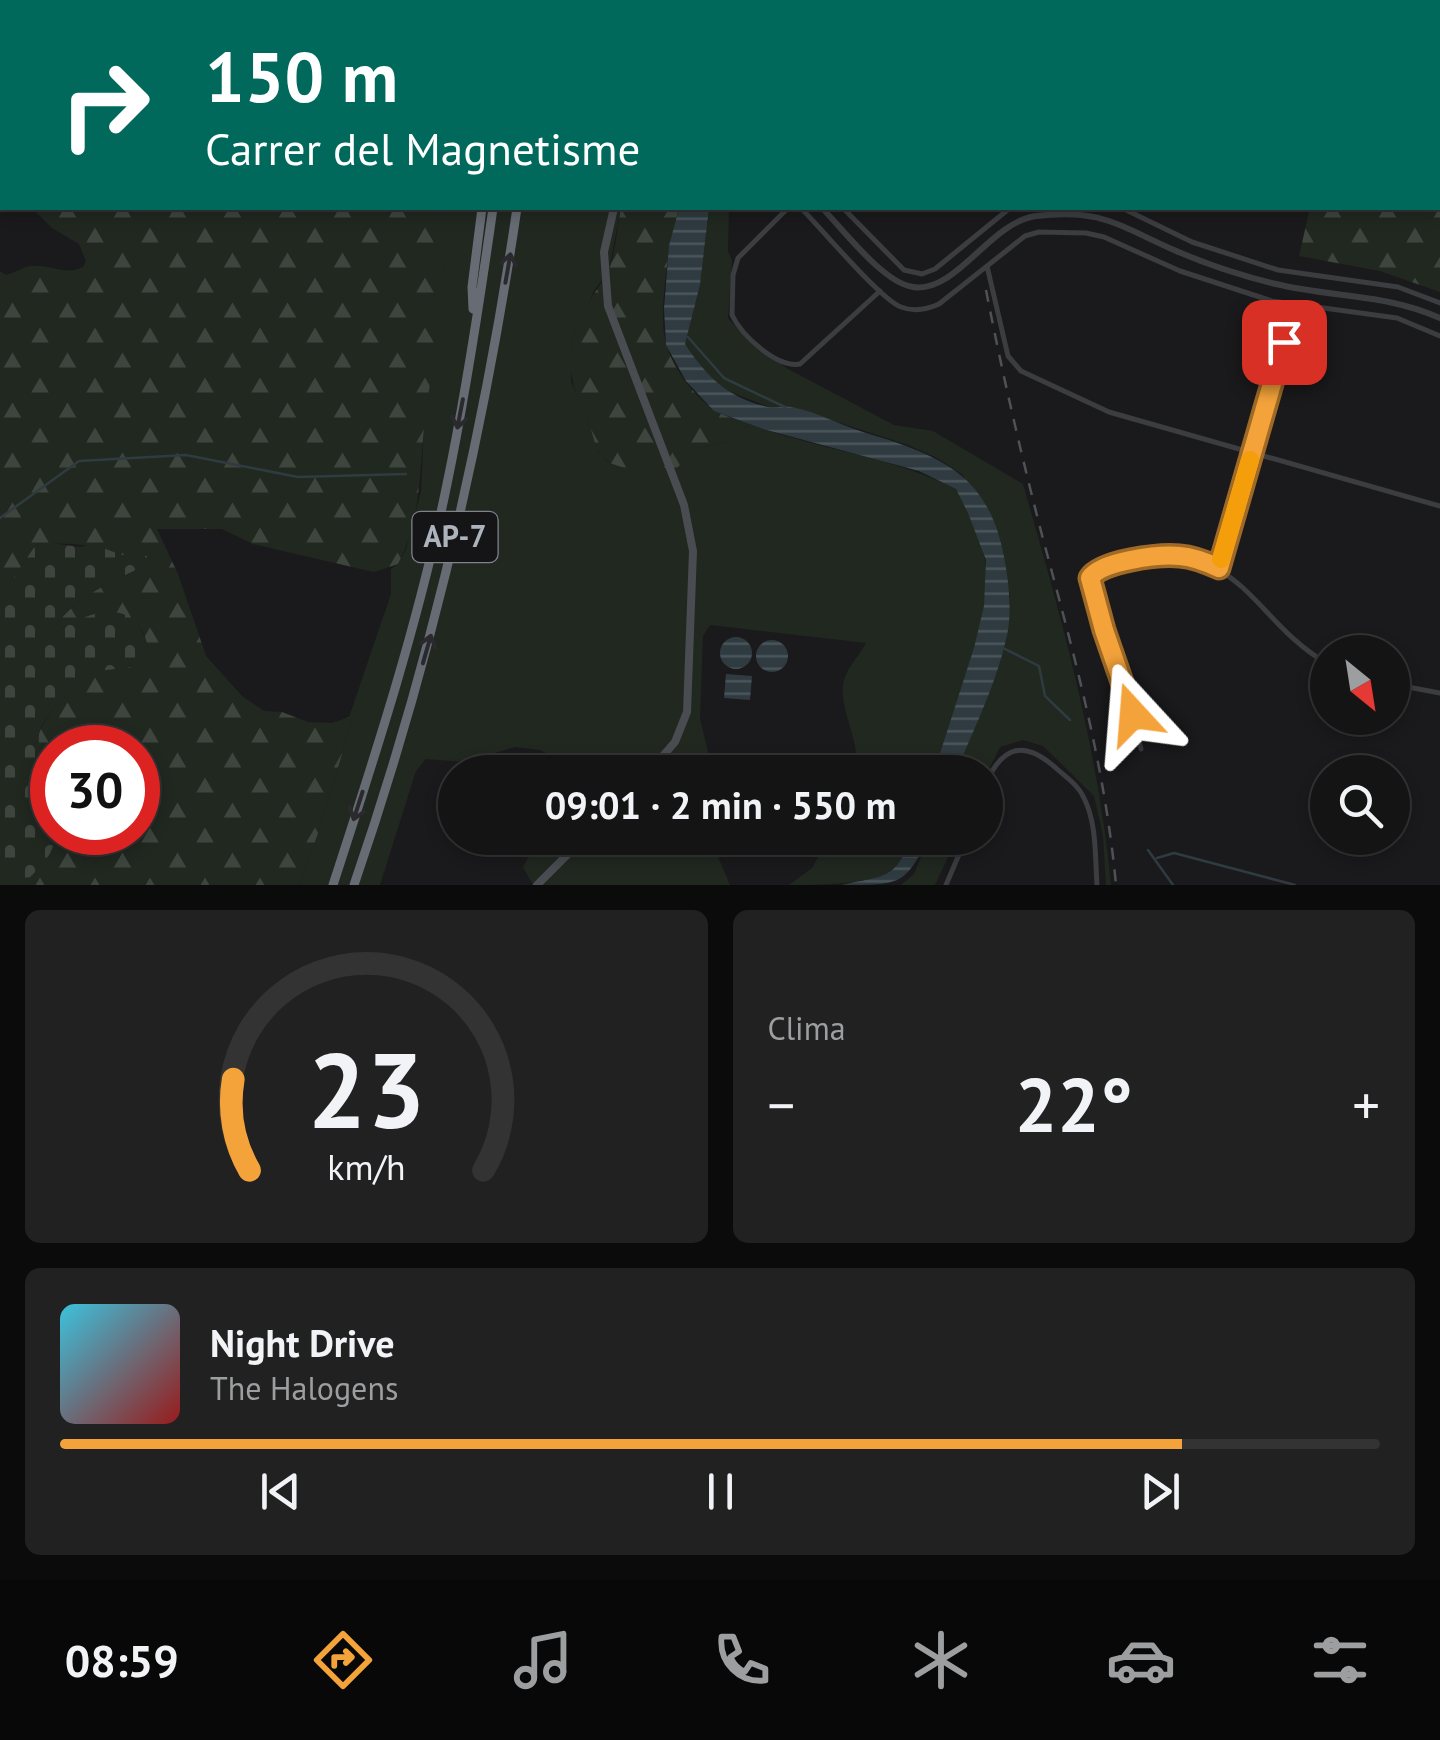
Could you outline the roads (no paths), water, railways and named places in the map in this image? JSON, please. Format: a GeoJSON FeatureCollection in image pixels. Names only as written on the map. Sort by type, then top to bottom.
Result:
{"type":"FeatureCollection","features":[{"type":"Feature","properties":{"kind":"highway"},"geometry":{"type":"LineString","coordinates":[[475,318],[472,287],[482,210]]}},
{"type":"Feature","properties":{"kind":"highway","name":"AP-7"},"geometry":{"type":"LineString","coordinates":[[332,885],[395,690],[447,486],[493,210]]}},
{"type":"Feature","properties":{"kind":"highway","name":"AP-7"},"geometry":{"type":"LineString","coordinates":[[354,885],[408,719],[451,555],[491,373],[517,210]]}},
{"type":"Feature","properties":{"kind":"main road"},"geometry":{"type":"LineString","coordinates":[[614,210],[604,252],[606,297],[620,344],[684,505],[693,550],[686,712],[676,742],[664,755]]}},
{"type":"Feature","properties":{"kind":"main road"},"geometry":{"type":"LineString","coordinates":[[536,885],[567,855]]}},
{"type":"Feature","properties":{"kind":"street"},"geometry":{"type":"LineString","coordinates":[[786,210],[736,262],[732,316],[750,338],[786,364],[800,364],[880,291]]}},
{"type":"Feature","properties":{"kind":"street"},"geometry":{"type":"LineString","coordinates":[[805,210],[880,291],[900,307],[930,308],[946,300],[1032,233],[1086,233],[1104,237],[1180,271],[1294,305],[1396,318],[1440,336]]}},
{"type":"Feature","properties":{"kind":"street"},"geometry":{"type":"LineString","coordinates":[[824,210],[887,274],[914,288],[938,283],[1001,230],[1020,220],[1083,216],[1116,221],[1174,250],[1261,280],[1386,299],[1440,318]]}},
{"type":"Feature","properties":{"kind":"street"},"geometry":{"type":"LineString","coordinates":[[844,210],[898,265],[916,274],[935,268],[1008,210]]}},
{"type":"Feature","properties":{"kind":"street"},"geometry":{"type":"LineString","coordinates":[[1126,210],[1192,242],[1278,270],[1398,286],[1440,303]]}},
{"type":"Feature","properties":{"kind":"street"},"geometry":{"type":"LineString","coordinates":[[987,266],[1008,356],[1016,368],[1094,406],[1440,506]]}},
{"type":"Feature","properties":{"kind":"street"},"geometry":{"type":"LineString","coordinates":[[1219,568],[1294,305]]}},
{"type":"Feature","properties":{"kind":"street"},"geometry":{"type":"LineString","coordinates":[[1141,748],[1090,586],[1091,575],[1102,567],[1162,556],[1186,556],[1219,568],[1310,648]]}},
{"type":"Feature","properties":{"kind":"street"},"geometry":{"type":"LineString","coordinates":[[1410,687],[1440,693]]}},
{"type":"Feature","properties":{"kind":"street"},"geometry":{"type":"LineString","coordinates":[[1003,758],[1009,752],[1024,749],[1039,753],[1083,795],[1094,840],[1096,885]]}},
{"type":"Feature","properties":{"kind":"street"},"geometry":{"type":"LineString","coordinates":[[946,885],[959,855]]}},
{"type":"Feature","properties":{"kind":"waterway"},"geometry":{"type":"LineString","coordinates":[[688,337],[724,378],[785,407]]}},
{"type":"Feature","properties":{"kind":"waterway"},"geometry":{"type":"LineString","coordinates":[[0,518],[79,461],[186,455],[298,477],[406,474]]}},
{"type":"Feature","properties":{"kind":"waterway"},"geometry":{"type":"LineString","coordinates":[[1001,647],[1039,666],[1045,696],[1070,720]]}},
{"type":"Feature","properties":{"kind":"waterway"},"geometry":{"type":"LineString","coordinates":[[1148,850],[1173,885]]}},
{"type":"Feature","properties":{"kind":"waterway"},"geometry":{"type":"LineString","coordinates":[[1157,858],[1174,853],[1295,885]]}},
{"type":"Feature","properties":{"kind":"railway"},"geometry":{"type":"LineString","coordinates":[[986,290],[1019,444],[1086,708],[1104,796],[1116,885]]}}]}
